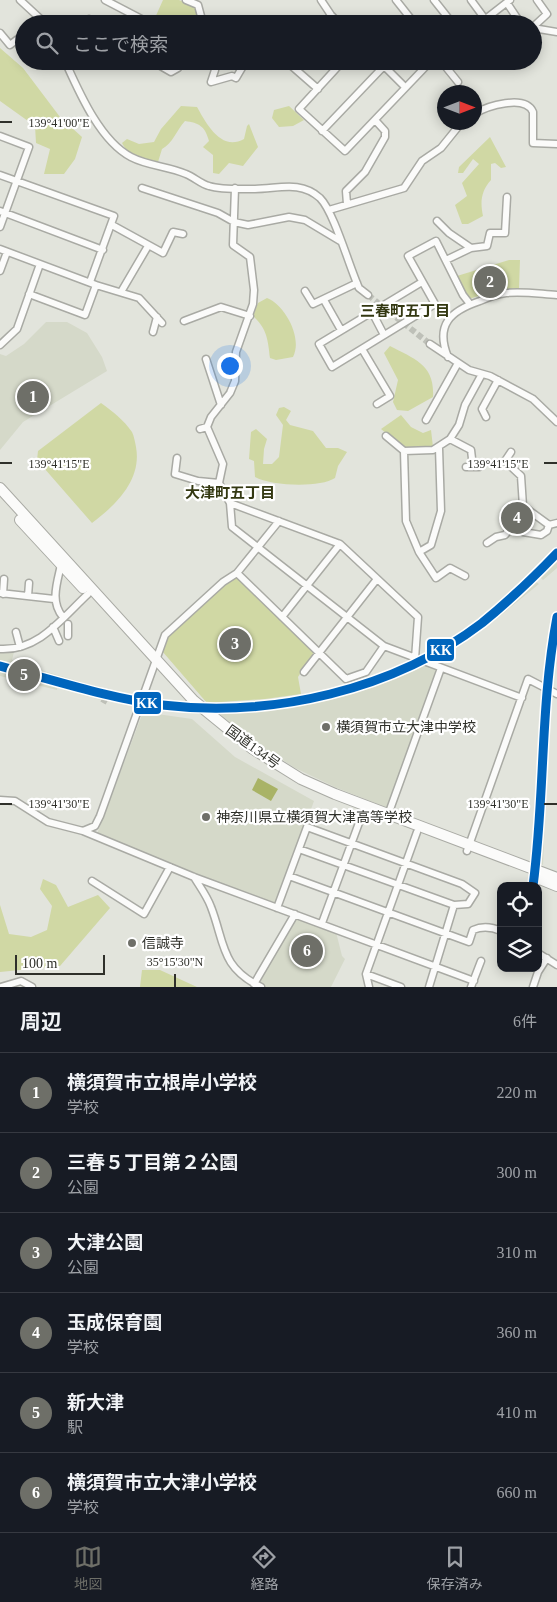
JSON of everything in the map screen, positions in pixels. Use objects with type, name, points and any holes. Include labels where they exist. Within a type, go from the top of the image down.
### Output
[{"type":"highway","name":"国道134号","points":[[0,488],[156,662],[189,706],[248,754],[305,787],[363,812],[417,832],[557,878]]},
{"type":"highway","name":"国道134号","points":[[0,498],[88,594],[194,701],[253,749],[301,779],[557,886]]},
{"type":"street","points":[[20,0],[35,15]]},
{"type":"street","points":[[105,0],[132,15]]},
{"type":"street","points":[[186,0],[198,6],[201,15]]},
{"type":"street","points":[[321,0],[331,15]]},
{"type":"street","points":[[396,0],[408,15]]},
{"type":"street","points":[[434,0],[445,15]]},
{"type":"street","points":[[471,0],[483,15]]},
{"type":"street","points":[[538,0],[547,14],[542,19]]},
{"type":"street","points":[[491,15],[509,1],[516,15]]},
{"type":"street","points":[[542,29],[557,32]]},
{"type":"street","points":[[0,33],[10,45],[15,41]]},
{"type":"street","points":[[70,70],[80,96],[120,150],[140,161],[185,173],[210,187],[302,187],[320,199],[329,210],[357,283],[368,295]]},
{"type":"street","points":[[216,70],[211,82],[214,83],[220,78],[232,76],[236,78],[241,70]]},
{"type":"street","points":[[297,70],[318,89]]},
{"type":"street","points":[[335,70],[299,109],[345,151],[422,70]]},
{"type":"street","points":[[322,131],[376,70]]},
{"type":"street","points":[[387,70],[405,87]]},
{"type":"street","points":[[448,70],[458,82]]},
{"type":"street","points":[[482,109],[524,103],[531,107],[533,112],[533,143],[557,144]]},
{"type":"street","points":[[347,204],[346,191],[365,172],[384,137],[385,131],[375,120]]},
{"type":"street","points":[[329,210],[404,188],[422,162],[441,148],[456,130]]},
{"type":"street","points":[[0,136],[29,147],[3,212],[0,227]]},
{"type":"street","points":[[0,175],[114,216],[85,315],[29,294]]},
{"type":"street","points":[[142,188],[218,213],[234,222],[248,225],[289,217],[298,218],[305,220],[340,241]]},
{"type":"street","points":[[200,429],[207,427],[235,381],[236,352],[250,316],[254,290],[250,257],[233,244],[235,188]]},
{"type":"street","points":[[446,260],[471,248],[487,246],[490,233],[505,233],[507,198]]},
{"type":"street","points":[[3,212],[103,250]]},
{"type":"street","points":[[437,221],[450,234],[471,248]]},
{"type":"street","points":[[112,225],[163,253],[173,232],[184,234]]},
{"type":"street","points":[[422,282],[319,344],[332,366],[434,304],[408,256],[436,242],[462,295],[470,304]]},
{"type":"street","points":[[121,292],[148,246]]},
{"type":"street","points":[[0,272],[3,251],[139,298],[162,324]]},
{"type":"street","points":[[0,344],[17,329],[40,264]]},
{"type":"street","points":[[305,290],[313,304],[357,283]]},
{"type":"street","points":[[448,357],[444,346],[443,333],[445,324],[453,314],[470,304],[504,293],[557,295]]},
{"type":"street","points":[[324,300],[341,330]]},
{"type":"street","points":[[184,321],[221,306],[250,316]]},
{"type":"street","points":[[372,312],[384,335]]},
{"type":"street","points":[[153,332],[157,317]]},
{"type":"street","points":[[430,344],[458,363],[498,380],[533,399],[557,422]]},
{"type":"street","points":[[362,349],[390,396],[377,404]]},
{"type":"street","points":[[206,359],[221,405]]},
{"type":"street","points":[[426,420],[458,363]]},
{"type":"street","points":[[386,436],[404,451],[439,448],[450,439],[459,424],[465,405],[482,374]]},
{"type":"street","points":[[486,417],[482,409],[498,380]]},
{"type":"street","points":[[207,427],[223,464],[219,483],[230,503],[232,527],[384,646],[522,698]]},
{"type":"street","points":[[450,439],[471,450],[473,467]]},
{"type":"street","points":[[419,552],[430,545],[441,511],[439,448]]},
{"type":"street","points":[[404,451],[406,521],[419,552],[436,578],[450,568],[465,576]]},
{"type":"street","points":[[511,452],[505,461],[521,476],[523,506],[549,525]]},
{"type":"street","points":[[177,458],[175,474],[198,481],[219,483]]},
{"type":"street","points":[[230,503],[340,544],[418,617],[415,659]]},
{"type":"street","points":[[83,831],[95,826],[100,816],[164,635],[171,627],[237,573],[279,521]]},
{"type":"street","points":[[549,525],[557,523]]},
{"type":"street","points":[[487,542],[505,535],[512,526],[523,532],[541,535],[547,531],[549,525]]},
{"type":"street","points":[[282,617],[340,544]]},
{"type":"street","points":[[61,565],[54,599],[56,609],[62,617]]},
{"type":"street","points":[[237,573],[348,679],[366,672],[384,646]]},
{"type":"street","points":[[4,578],[2,593],[54,599]]},
{"type":"street","points":[[304,672],[377,579]]},
{"type":"street","points":[[28,596],[29,583]]},
{"type":"street","points":[[0,649],[29,645],[43,637],[88,594]]},
{"type":"street","points":[[68,624],[68,636]]},
{"type":"street","points":[[53,626],[59,641]]},
{"type":"street","points":[[16,632],[20,647]]},
{"type":"street","points":[[388,815],[441,668]]},
{"type":"street","points":[[468,848],[528,679],[557,694]]},
{"type":"street","points":[[0,800],[15,801],[48,822],[83,831],[194,877],[435,966],[473,984],[481,962]]},
{"type":"street","points":[[322,923],[363,812]]},
{"type":"street","points":[[277,908],[307,827],[462,884],[475,893],[468,904],[454,905],[299,849]]},
{"type":"street","points":[[369,987],[366,974],[417,832]]},
{"type":"street","points":[[92,881],[144,914],[170,867]]},
{"type":"street","points":[[289,876],[469,942],[473,930],[493,927],[497,929]]},
{"type":"street","points":[[194,877],[211,908],[223,952],[239,972],[261,987]]},
{"type":"street","points":[[429,987],[454,905]]},
{"type":"street","points":[[254,984],[295,914]]},
{"type":"street","points":[[542,955],[557,965]]},
{"type":"street","points":[[533,987],[538,972],[547,958]]},
{"type":"street","points":[[366,974],[401,987]]},
{"type":"street","points":[[0,987],[22,981],[32,987]]},
{"type":"shaded area","points":[[163,0],[179,0],[195,7],[197,15],[156,15]]},
{"type":"shaded area","points":[[0,48],[15,61],[15,70],[25,70],[60,117],[82,137],[75,159],[64,174],[44,174],[50,149],[36,143],[35,126],[0,101]]},
{"type":"shaded area","points":[[181,106],[197,107],[215,134],[228,142],[244,139],[249,124],[258,147],[243,166],[229,163],[219,174],[213,173],[213,155],[203,147],[209,141],[206,132],[201,126],[194,123],[185,121],[172,140],[162,149],[158,162],[137,156],[125,148],[122,143],[127,139],[139,144],[154,142],[161,129]]},
{"type":"shaded area","points":[[289,106],[304,120],[293,126],[279,127],[272,118],[274,110]]},
{"type":"shaded area","points":[[490,137],[506,167],[501,168],[495,163],[491,164],[491,180],[485,188],[482,197],[483,216],[468,224],[462,224],[455,205],[467,196],[462,183],[479,164],[473,159],[463,173],[458,173],[459,167]]},
{"type":"shaded area","points":[[509,260],[520,260],[519,288],[497,290],[469,299],[457,276]]},
{"type":"shaded area","points":[[267,298],[280,308],[291,323],[296,341],[293,357],[276,360],[270,358],[264,330],[253,316],[258,303]]},
{"type":"shaded area","points":[[46,322],[67,322],[87,333],[102,357],[107,371],[23,422],[0,450],[0,354],[6,356],[24,344]]},
{"type":"shaded area","points":[[390,346],[422,364],[431,377],[433,397],[408,411],[397,410],[393,402],[398,380],[384,353]]},
{"type":"shaded area","points":[[101,403],[122,420],[132,432],[137,459],[131,481],[125,491],[110,508],[92,523],[37,460],[38,451]]},
{"type":"shaded area","points":[[284,407],[291,411],[286,420],[290,425],[313,431],[326,448],[338,448],[347,452],[338,466],[335,478],[318,483],[295,485],[262,480],[255,477],[254,461],[249,459],[251,432],[256,429],[267,439],[263,464],[272,464],[279,457],[283,425],[276,415],[279,408]]},
{"type":"shaded area","points":[[401,415],[411,427],[423,433],[431,430],[433,447],[404,448],[381,429]]},
{"type":"shaded area","points":[[557,549],[557,568],[543,580],[536,573]]},
{"type":"shaded area","points":[[238,574],[314,652],[298,677],[301,694],[265,699],[207,703],[162,651],[168,636]]},
{"type":"shaded area","points":[[531,578],[539,584],[495,620],[435,659],[425,654],[474,625]]},
{"type":"shaded area","points":[[557,610],[557,643],[551,685],[543,682]]},
{"type":"shaded area","points":[[6,650],[14,652],[12,660],[37,666],[40,670],[132,697],[131,704],[102,698],[101,700],[57,688],[57,690],[0,676],[0,651],[5,653]]},
{"type":"shaded area","name":"横須賀市立大津中学校","points":[[414,661],[417,667],[424,664],[436,669],[436,672],[388,808],[337,788],[295,768],[250,739],[221,715],[214,705],[250,704],[312,695],[375,676]]},
{"type":"shaded area","points":[[543,691],[550,694],[543,865],[534,862]]},
{"type":"shaded area","name":"神奈川県立横須賀大津高等学校","points":[[143,712],[192,719],[235,757],[314,801],[276,905],[167,864],[97,834]]},
{"type":"shaded area","points":[[258,778],[278,789],[271,801],[252,790]]},
{"type":"shaded area","points":[[43,879],[56,885],[68,907],[98,895],[110,908],[60,966],[0,972],[0,905],[9,934],[31,937],[47,930],[52,906],[40,889]]},
{"type":"shaded area","points":[[295,914],[336,932],[342,956],[345,959],[331,987],[262,987],[258,984]]},
{"type":"shaded area","points":[[142,970],[160,970],[197,987],[140,987]]},
{"type":"tunnel","points":[[368,295],[430,344]]},
{"type":"tunnel","points":[[103,703],[111,689]]},
{"type":"transit line","name":"KK","points":[[0,666],[101,693],[162,705],[204,708],[246,707],[330,694],[371,682],[410,666],[447,646],[492,615],[557,553]]},
{"type":"transit line","name":"KK","points":[[533,882],[545,717],[557,617]]},
{"type":"place","name":"三春５丁目第２公園","points":[[490,282]]},
{"type":"place","name":"横須賀市立根岸小学校","points":[[33,397]]},
{"type":"place","name":"玉成保育園","points":[[517,518]]},
{"type":"place","name":"大津公園","points":[[235,644]]},
{"type":"place","name":"新大津","points":[[24,675]]},
{"type":"place","name":"横須賀市立大津中学校","points":[[326,727]]},
{"type":"place","name":"神奈川県立横須賀大津高等学校","points":[[206,817]]},
{"type":"place","name":"信誠寺","points":[[132,943]]},
{"type":"place","name":"横須賀市立大津小学校","points":[[307,951]]},
{"type":"district","name":"三春町五丁目","points":[[405,311]]},
{"type":"district","name":"大津町五丁目","points":[[230,493]]}]
